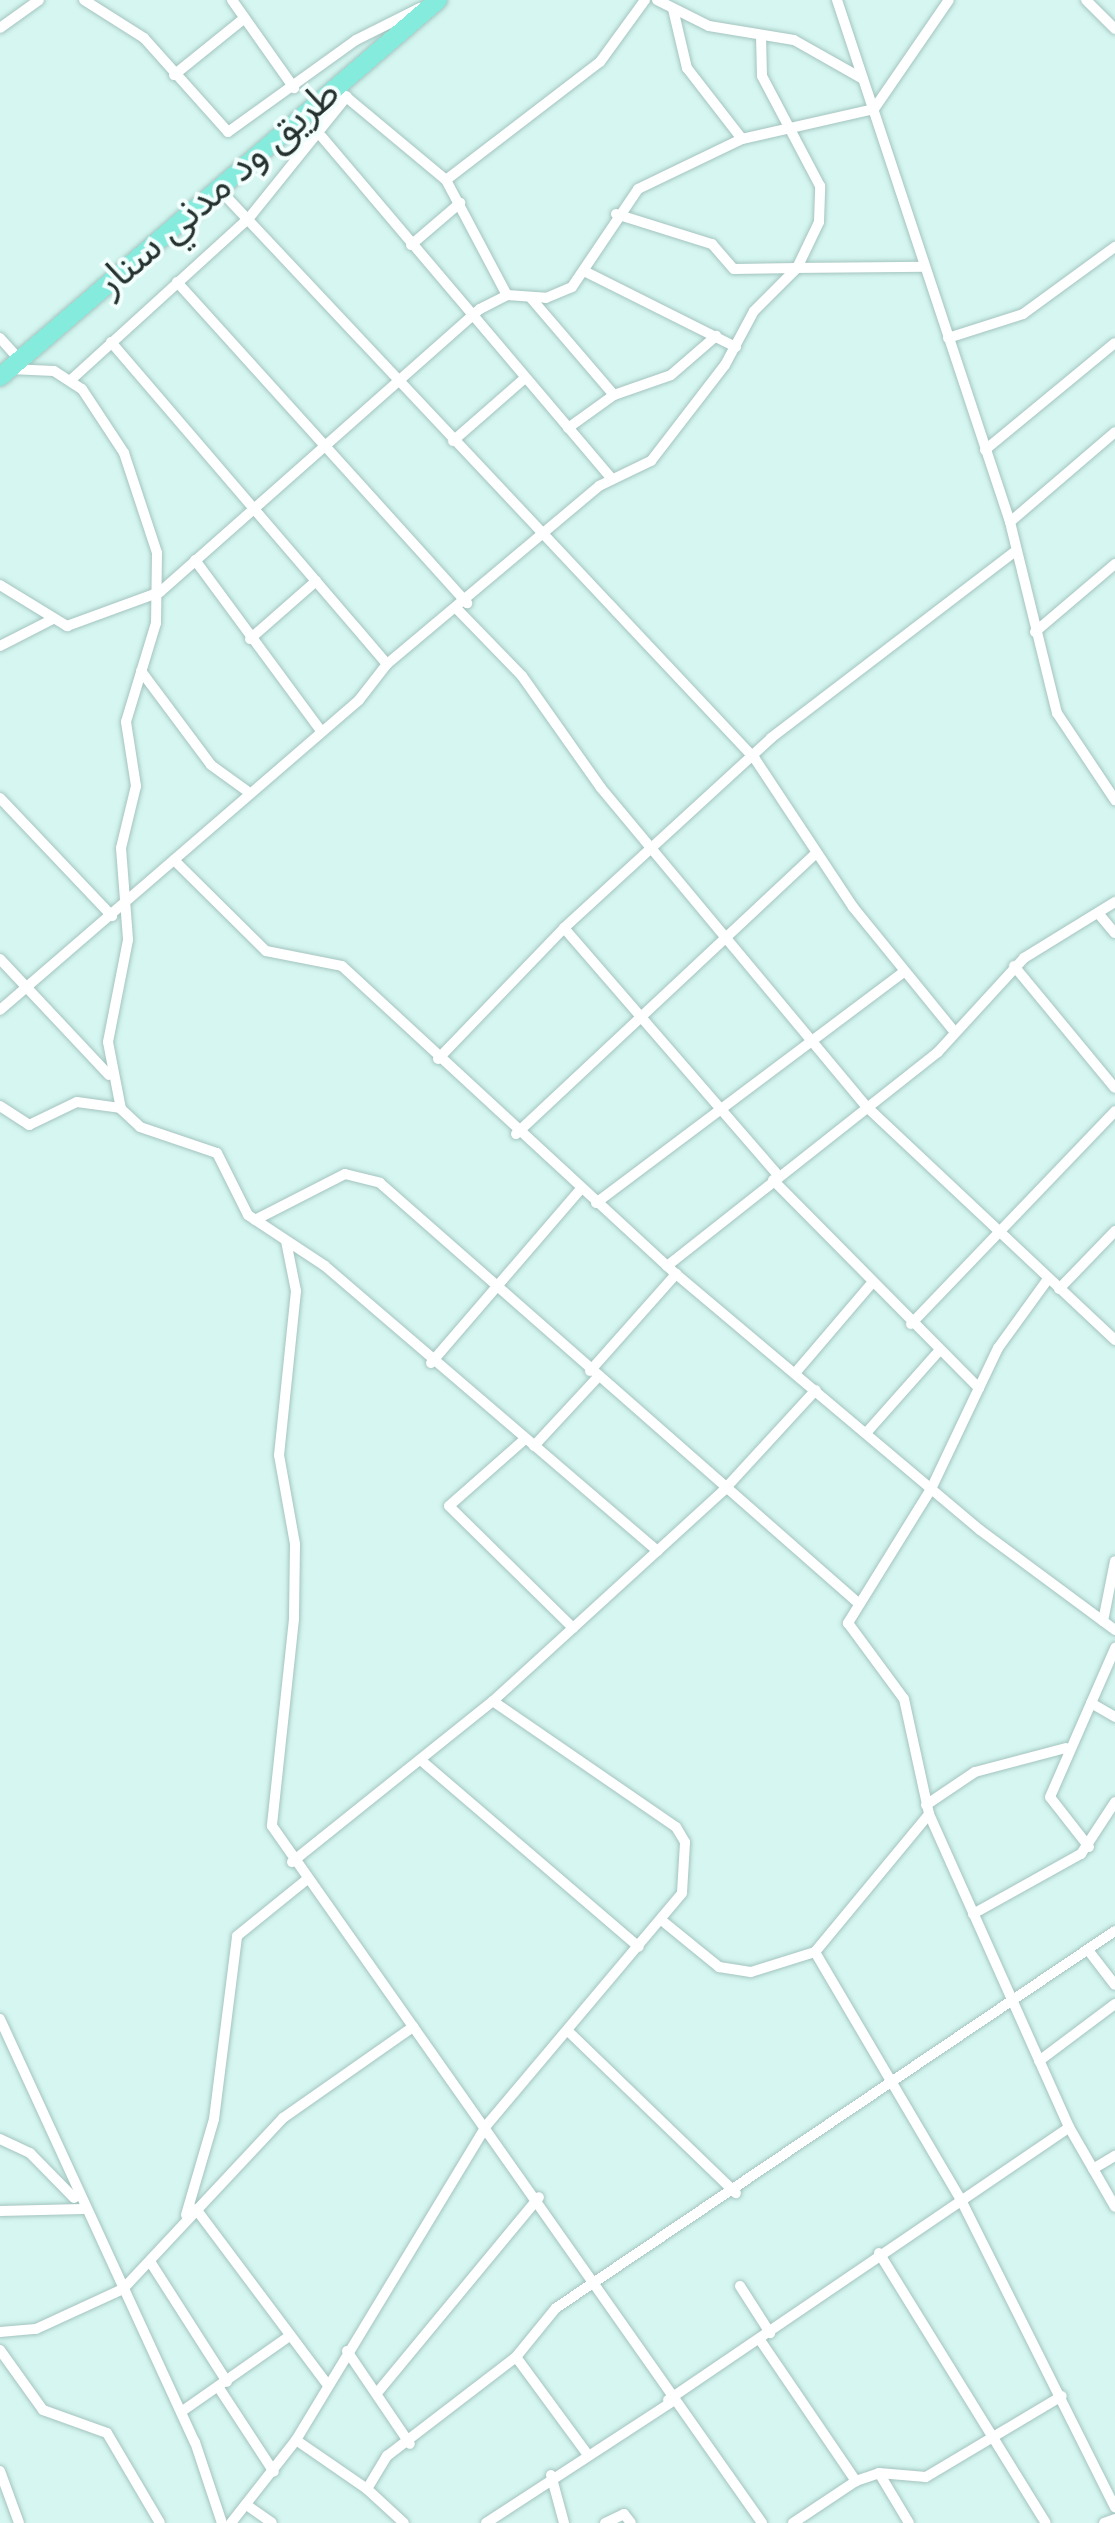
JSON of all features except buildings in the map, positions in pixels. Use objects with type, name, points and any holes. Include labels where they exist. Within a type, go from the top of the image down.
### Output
[{"type":"highway","name":"طريق ود مدني سنار","points":[[10,368],[219,189],[341,92],[438,0]]},
{"type":"street","points":[[0,28],[39,0]]},
{"type":"street","points":[[86,0],[144,38],[228,132],[356,40],[438,0]]},
{"type":"street","points":[[446,180],[600,62],[645,0]]},
{"type":"street","points":[[657,0],[761,36],[812,48],[864,79]]},
{"type":"street","points":[[836,0],[1010,522],[1057,714],[1115,800]]},
{"type":"street","points":[[0,646],[51,620],[92,621],[160,592],[252,508],[401,383],[470,317],[507,294],[561,295],[584,271],[616,214],[671,168],[742,139],[874,109],[949,0]]},
{"type":"street","points":[[1086,0],[1115,29]]},
{"type":"street","points":[[234,2],[241,20],[294,88]]},
{"type":"street","points":[[673,8],[687,68],[742,139]]},
{"type":"street","points":[[174,75],[241,20]]},
{"type":"street","points":[[0,1010],[124,906],[247,791],[321,731],[387,664],[463,606],[611,478],[651,462],[736,346],[754,311],[797,268],[822,204],[816,172],[788,129],[762,76],[761,36]]},
{"type":"street","points":[[73,378],[249,218],[322,137],[341,92],[446,180],[507,294]]},
{"type":"street","points":[[322,137],[470,317],[611,478]]},
{"type":"street","points":[[219,189],[541,538],[755,760],[816,852],[952,1029]]},
{"type":"street","points":[[411,245],[460,202]]},
{"type":"street","points":[[616,214],[712,244],[734,269],[924,266]]},
{"type":"street","points":[[948,338],[1022,314],[1115,246]]},
{"type":"street","points":[[584,271],[736,346]]},
{"type":"street","points":[[177,282],[463,606],[580,749],[651,850],[814,1038],[868,1108],[1115,1340]]},
{"type":"street","points":[[530,297],[614,395]]},
{"type":"street","points":[[568,428],[614,395],[670,375],[716,336]]},
{"type":"street","points":[[0,338],[10,368],[73,378],[124,454],[154,538],[160,592],[126,722],[136,786],[121,848],[128,940],[110,1008],[110,1076],[121,1109],[140,1127],[217,1153],[254,1220],[285,1239],[658,1551]]},
{"type":"street","points":[[112,342],[387,664]]},
{"type":"street","points":[[985,450],[1115,343]]},
{"type":"street","points":[[453,441],[525,378]]},
{"type":"street","points":[[1010,522],[1115,432]]},
{"type":"street","points":[[438,1060],[564,928],[651,850],[755,760],[1016,551]]},
{"type":"street","points":[[195,560],[321,731]]},
{"type":"street","points":[[1036,632],[1115,564]]},
{"type":"street","points":[[250,639],[316,581]]},
{"type":"street","points":[[0,585],[51,620]]},
{"type":"street","points":[[140,672],[210,765],[247,791]]},
{"type":"street","points":[[1103,786],[1115,778]]},
{"type":"street","points":[[0,798],[112,916]]},
{"type":"street","points":[[516,1134],[816,852]]},
{"type":"street","points":[[174,860],[266,951],[342,966],[516,1134],[671,1270],[931,1489],[1115,1630]]},
{"type":"street","points":[[573,1628],[449,1506],[529,1443],[594,1375],[671,1270],[776,1178],[868,1108],[1014,966],[1115,902]]},
{"type":"street","points":[[1098,913],[1115,933]]},
{"type":"street","points":[[564,928],[722,1104],[776,1178],[938,1352],[979,1388]]},
{"type":"street","points":[[0,959],[110,1076]]},
{"type":"street","points":[[1014,966],[1115,1088]]},
{"type":"street","points":[[596,1204],[722,1104],[905,971]]},
{"type":"street","points":[[0,1106],[29,1125],[77,1102],[121,1109]]},
{"type":"street","points":[[911,1324],[996,1230],[1115,1110]]},
{"type":"street","points":[[254,1220],[330,1180],[360,1175],[418,1213],[723,1491],[858,1602]]},
{"type":"street","points":[[431,1362],[580,1190]]},
{"type":"street","points":[[1060,1289],[1115,1232]]},
{"type":"street","points":[[285,1239],[296,1291],[280,1455],[295,1544],[294,1618],[269,1814],[292,1862],[539,2197],[594,2292],[669,2401],[762,2523]]},
{"type":"street","points":[[1048,1279],[979,1388],[931,1489],[848,1623],[904,1698],[928,1809],[1011,2004],[1069,2127],[1115,2208]]},
{"type":"street","points":[[796,1372],[872,1283]]},
{"type":"street","points":[[867,1432],[938,1352]]},
{"type":"street","points":[[292,1862],[424,1762],[573,1628],[723,1491],[816,1390]]},
{"type":"street","points":[[1103,1621],[1115,1562]]},
{"type":"street","points":[[1089,1847],[1050,1801],[1066,1748],[1115,1648]]},
{"type":"street","points":[[230,2523],[248,2506],[296,2440],[486,2126],[664,1923],[682,1893],[682,1834],[493,1700]]},
{"type":"street","points":[[1091,1703],[1115,1717]]},
{"type":"street","points":[[664,1923],[719,1968],[751,1972],[816,1952],[928,1809],[975,1772],[1066,1748]]},
{"type":"street","points":[[424,1762],[639,1947]]},
{"type":"street","points":[[973,1914],[1089,1847],[1115,1802]]},
{"type":"street","points":[[184,2221],[214,2119],[238,1936],[306,1881]]},
{"type":"street","points":[[367,2488],[387,2456],[410,2444],[516,2357],[546,2316],[594,2292],[1115,1931]]},
{"type":"street","points":[[1088,1950],[1115,1985]]},
{"type":"street","points":[[816,1952],[897,2082],[960,2198],[1115,2508]]},
{"type":"street","points":[[1039,2061],[1115,2004]]},
{"type":"street","points":[[0,2019],[81,2205],[181,2412],[222,2523]]},
{"type":"street","points":[[0,2332],[36,2329],[123,2289],[283,2118],[413,2027]]},
{"type":"street","points":[[569,2032],[736,2193]]},
{"type":"street","points":[[486,2523],[585,2450],[669,2401],[765,2337],[880,2252],[1069,2127]]},
{"type":"street","points":[[0,2139],[30,2153],[81,2205]]},
{"type":"street","points":[[1093,2169],[1115,2156]]},
{"type":"street","points":[[378,2394],[539,2197]]},
{"type":"street","points":[[0,2212],[81,2205]]},
{"type":"street","points":[[196,2209],[327,2384]]},
{"type":"street","points":[[880,2252],[1046,2523]]},
{"type":"street","points":[[151,2263],[274,2472]]},
{"type":"street","points":[[740,2286],[765,2337],[856,2481]]},
{"type":"street","points":[[181,2412],[288,2336]]},
{"type":"street","points":[[0,2350],[48,2414],[107,2433],[160,2523]]},
{"type":"street","points":[[347,2351],[410,2444]]},
{"type":"street","points":[[516,2357],[585,2450]]},
{"type":"street","points":[[793,2523],[856,2481],[879,2473],[926,2477],[1062,2396]]},
{"type":"street","points":[[296,2440],[367,2488],[404,2523]]},
{"type":"street","points":[[0,2471],[19,2523]]},
{"type":"street","points":[[879,2473],[909,2523]]},
{"type":"street","points":[[552,2475],[564,2523]]},
{"type":"street","points":[[248,2506],[272,2523]]},
{"type":"street","points":[[605,2523],[624,2514],[631,2523]]},
{"type":"street","points":[[1104,2523],[1115,2519]]}]
